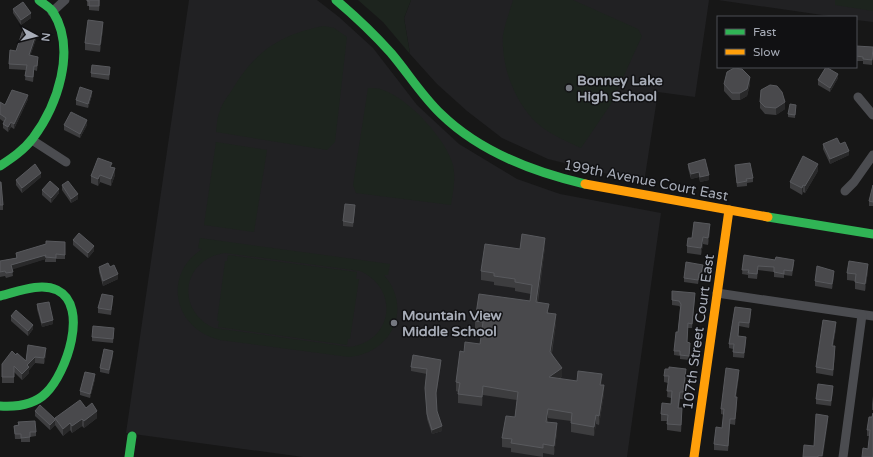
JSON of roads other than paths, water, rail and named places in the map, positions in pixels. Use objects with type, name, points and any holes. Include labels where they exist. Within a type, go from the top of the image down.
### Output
[{"type":"street","points":[[0,166],[11,161],[32,140],[47,116],[56,92],[64,61],[62,37],[52,12],[39,0]]},
{"type":"street","points":[[52,12],[65,0]]},
{"type":"street","name":"199th Avenue Court East","points":[[336,0],[356,17],[391,52],[427,99],[447,120],[494,153],[531,169],[579,184],[873,234]]},
{"type":"street","points":[[858,97],[873,115]]},
{"type":"street","points":[[32,140],[66,162]]},
{"type":"street","points":[[845,191],[854,182],[873,155]]},
{"type":"street","name":"107th Street Court East","points":[[694,457],[729,210]]},
{"type":"street","points":[[0,296],[50,288],[60,290],[69,298],[73,308],[72,335],[67,358],[58,379],[45,393],[32,401],[17,406],[0,406]]},
{"type":"street","points":[[717,293],[873,316]]},
{"type":"street","points":[[842,457],[862,315]]},
{"type":"street","points":[[129,457],[132,436]]},
{"type":"place","name":"Bonney Lake High School","points":[[569,88]]},
{"type":"place","name":"Mountain View Middle School","points":[[394,323]]}]
